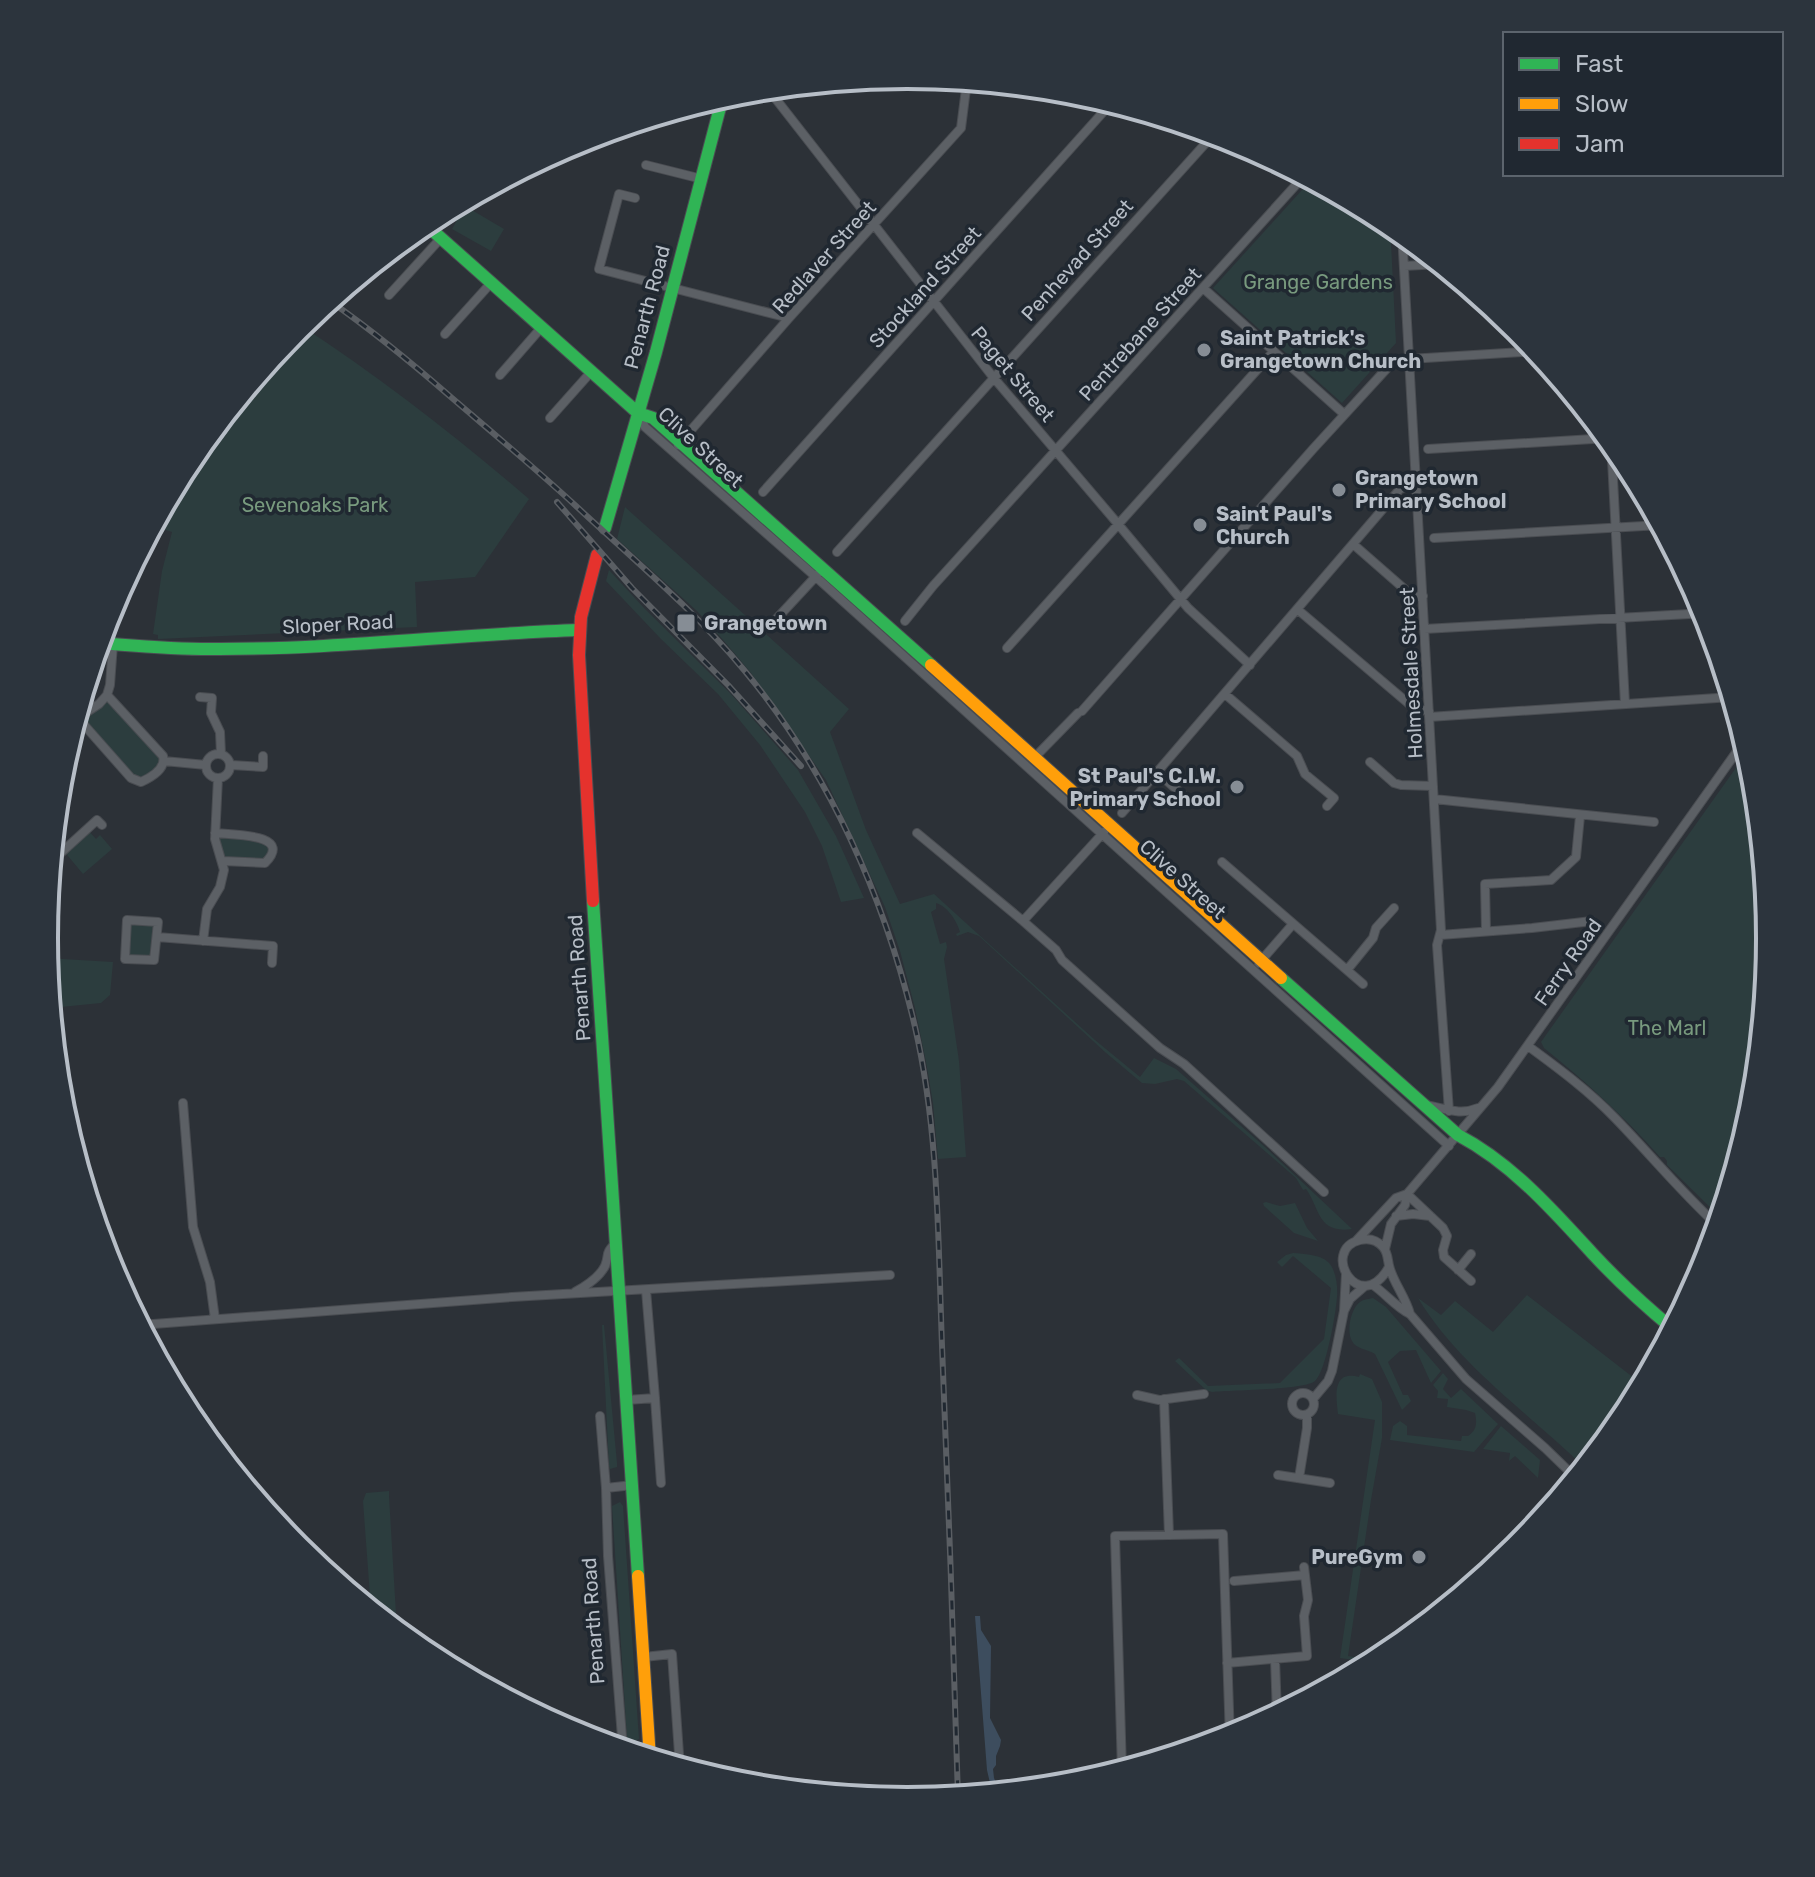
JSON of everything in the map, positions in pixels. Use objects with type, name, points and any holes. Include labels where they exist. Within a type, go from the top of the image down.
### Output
[{"type":"street","name":"Redlaver Street","points":[[676,448],[961,128],[966,91]]},
{"type":"street","name":"Paget Street","points":[[776,99],[993,377],[1180,599],[1250,665]]},
{"type":"street","name":"Penarth Road","points":[[650,1748],[590,850],[579,630],[584,601],[673,288],[719,111]]},
{"type":"street","name":"Stockland Street","points":[[763,492],[1103,112]]},
{"type":"street","name":"Penhevad Street","points":[[837,552],[1205,143]]},
{"type":"street","points":[[646,165],[702,179]]},
{"type":"street","name":"Pentrebane Street","points":[[905,621],[933,586],[1297,184]]},
{"type":"street","points":[[635,198],[615,193],[599,269],[789,318]]},
{"type":"street","name":"Clive Street","points":[[435,233],[638,413],[653,418],[676,448],[1257,965],[1449,1146]]},
{"type":"street","points":[[389,295],[429,237]]},
{"type":"street","name":"Holmesdale Street","points":[[1403,249],[1434,799],[1440,935],[1437,945],[1449,1111]]},
{"type":"street","points":[[1404,266],[1425,265]]},
{"type":"street","points":[[445,334],[491,283]]},
{"type":"street","points":[[1203,288],[1344,414]]},
{"type":"street","points":[[500,375],[541,328]]},
{"type":"street","points":[[1007,648],[1274,351]]},
{"type":"street","points":[[1409,359],[1521,352]]},
{"type":"street","points":[[1035,757],[1080,712],[1390,365]]},
{"type":"street","points":[[550,418],[591,372]]},
{"type":"street","points":[[1428,449],[1595,441]]},
{"type":"street","points":[[1612,464],[1625,704]]},
{"type":"street","points":[[1122,813],[1400,489],[1416,484]]},
{"type":"street","points":[[1434,538],[1649,526]]},
{"type":"street","points":[[1353,544],[1409,593],[1423,596]]},
{"type":"street","points":[[768,628],[819,574]]},
{"type":"street","name":"Clive Street","points":[[819,574],[1035,757],[1106,830]]},
{"type":"street","points":[[1297,609],[1415,709],[1429,714],[1722,698]]},
{"type":"street","points":[[1424,629],[1692,614]]},
{"type":"street","name":"Sloper Road","points":[[111,644],[161,649],[301,647],[579,630]]},
{"type":"street","points":[[85,727],[136,782],[154,775],[162,767],[164,761],[159,751],[107,695],[106,657]]},
{"type":"street","points":[[1225,694],[1297,756],[1305,774],[1334,798],[1327,806]]},
{"type":"street","points":[[90,710],[107,695]]},
{"type":"street","points":[[200,697],[212,698],[211,713],[220,732],[221,754]]},
{"type":"street","name":"Ferry Road","points":[[1346,1274],[1342,1261],[1345,1252],[1396,1198],[1407,1194],[1482,1107],[1736,753]]},
{"type":"street","points":[[221,754],[227,757],[231,765],[227,775],[218,778],[208,773],[206,765],[213,755],[221,754]]},
{"type":"street","points":[[231,765],[263,767],[263,756]]},
{"type":"street","points":[[164,761],[206,765]]},
{"type":"street","points":[[1370,762],[1394,783],[1433,786]]},
{"type":"street","points":[[1157,772],[1185,797]]},
{"type":"street","points":[[203,941],[207,909],[223,877],[223,861],[215,833],[218,778]]},
{"type":"street","points":[[1434,799],[1654,822]]},
{"type":"street","points":[[1486,931],[1485,884],[1551,880],[1576,857],[1580,816]]},
{"type":"street","points":[[63,851],[97,820],[102,825]]},
{"type":"street","points":[[87,829],[96,839]]},
{"type":"street","points":[[1023,921],[1106,830]]},
{"type":"street","points":[[215,833],[262,837],[271,846],[271,856],[265,863],[223,861]]},
{"type":"street","points":[[917,833],[1056,950],[1062,960],[1160,1048],[1184,1064],[1324,1192]]},
{"type":"street","points":[[1222,862],[1363,984]]},
{"type":"street","points":[[1347,970],[1394,908]]},
{"type":"street","points":[[127,920],[158,922],[157,937],[154,960],[125,959],[127,920]]},
{"type":"street","points":[[1440,935],[1592,921]]},
{"type":"street","points":[[1257,965],[1293,924]]},
{"type":"street","points":[[157,937],[273,946],[272,963]]},
{"type":"street","name":"Clive Street","points":[[1257,965],[1458,1135],[1481,1147],[1554,1210],[1641,1303],[1665,1322]]},
{"type":"street","points":[[1528,1046],[1609,1112],[1710,1218]]},
{"type":"street","points":[[183,1103],[193,1227],[210,1282],[215,1319]]},
{"type":"street","name":"Clive Street","points":[[1425,1105],[1469,1112],[1482,1107]]},
{"type":"street","points":[[1407,1194],[1446,1232],[1444,1257],[1471,1281]]},
{"type":"street","name":"Ferry Road","points":[[1385,1249],[1389,1229],[1405,1205],[1407,1194]]},
{"type":"street","points":[[1396,1216],[1430,1216]]},
{"type":"street","points":[[1356,1241],[1372,1240],[1385,1249],[1389,1267],[1410,1314]]},
{"type":"street","points":[[571,1294],[597,1276],[605,1266],[607,1251],[616,1243]]},
{"type":"street","points":[[1458,1270],[1471,1254]]},
{"type":"street","points":[[1344,1311],[1350,1299],[1383,1278],[1389,1267]]},
{"type":"street","points":[[1346,1274],[1353,1282],[1386,1293],[1400,1309],[1410,1314],[1466,1379],[1569,1471]]},
{"type":"street","points":[[1313,1399],[1332,1371],[1344,1311],[1346,1274]]},
{"type":"street","points":[[151,1324],[890,1275]]},
{"type":"street","points":[[646,1290],[661,1483]]},
{"type":"street","points":[[1301,1393],[1309,1394],[1313,1399],[1313,1410],[1307,1415],[1296,1413],[1293,1407],[1292,1401],[1301,1393]]},
{"type":"street","points":[[1137,1395],[1164,1399],[1204,1394]]},
{"type":"street","points":[[627,1400],[655,1398]]},
{"type":"street","points":[[1164,1399],[1169,1535]]},
{"type":"street","points":[[1299,1478],[1307,1415]]},
{"type":"street","name":"Penarth Road","points":[[600,1416],[622,1738]]},
{"type":"street","points":[[1278,1475],[1330,1483]]},
{"type":"street","points":[[606,1488],[633,1485]]},
{"type":"street","points":[[1122,1760],[1115,1536],[1223,1534],[1229,1724]]},
{"type":"street","points":[[1227,1663],[1307,1656],[1304,1616],[1308,1600],[1304,1571],[1234,1581]]},
{"type":"street","points":[[644,1657],[672,1654],[679,1756]]},
{"type":"street","points":[[1275,1659],[1277,1703]]},
{"type":"green space","name":"Grange Gardens","points":[[1304,188],[1391,241],[1396,343],[1342,403],[1213,288]]},
{"type":"green space","points":[[472,210],[504,229],[491,251],[452,229],[458,218]]},
{"type":"green space","name":"Sevenoaks Park","points":[[312,333],[418,408],[529,499],[475,577],[415,582],[417,627],[158,639],[158,635],[153,634],[162,571],[172,532],[164,529],[201,467],[269,378]]},
{"type":"green space","points":[[625,507],[849,709],[830,732],[866,830],[900,904],[934,894],[1140,1077],[1154,1058],[1176,1069],[1265,1147],[1352,1229],[1332,1228],[1326,1224],[1311,1196],[1296,1178],[1184,1081],[1142,1083],[979,936],[968,932],[957,936],[960,932],[954,919],[936,903],[936,909],[931,912],[940,944],[946,942],[947,947],[944,959],[959,1061],[966,1157],[938,1159],[926,1062],[900,951],[885,907],[826,780],[751,673],[724,641],[697,611],[617,539]]},
{"type":"green space","points":[[609,570],[731,694],[798,770],[836,836],[864,898],[841,902],[822,846],[805,812],[760,745],[718,694],[606,581]]},
{"type":"green space","points":[[107,695],[159,751],[162,767],[136,782],[85,726],[90,708]]},
{"type":"green space","name":"The Marl","points":[[1739,766],[1755,883],[1755,994],[1741,1104],[1713,1210],[1619,1113],[1544,1048],[1541,1042]]},
{"type":"green space","points":[[87,829],[96,839],[100,835],[112,849],[83,874],[63,850]]},
{"type":"green space","points":[[215,833],[269,842],[268,860],[223,861]]},
{"type":"green space","points":[[127,920],[158,922],[154,960],[125,959]]},
{"type":"green space","points":[[59,959],[113,962],[110,995],[101,1003],[61,1007]]},
{"type":"green space","points":[[1266,1202],[1280,1206],[1295,1203],[1307,1228],[1318,1241],[1294,1233],[1264,1206]]},
{"type":"green space","points":[[1293,1253],[1324,1259],[1331,1265],[1336,1278],[1335,1315],[1319,1375],[1315,1381],[1297,1386],[1206,1390],[1175,1361],[1179,1358],[1208,1386],[1280,1383],[1324,1339],[1331,1288],[1293,1256],[1282,1267],[1277,1262]]},
{"type":"green space","points":[[1527,1295],[1634,1378],[1577,1461],[1474,1367],[1435,1323],[1418,1298],[1441,1315],[1455,1301],[1493,1332]]},
{"type":"green space","points":[[1373,1298],[1386,1307],[1441,1371],[1431,1383],[1416,1350],[1400,1351],[1388,1362],[1403,1395],[1408,1395],[1411,1401],[1402,1410],[1375,1354],[1356,1346],[1350,1337],[1354,1309],[1362,1301]]},
{"type":"green space","points":[[602,1325],[617,1463],[617,1467],[610,1469],[609,1466]]},
{"type":"green space","points":[[1443,1373],[1448,1379],[1443,1389],[1451,1398],[1461,1389],[1498,1424],[1474,1452],[1390,1440],[1393,1426],[1400,1421],[1407,1426],[1407,1435],[1461,1441],[1462,1436],[1468,1436],[1473,1431],[1475,1413],[1447,1407],[1448,1399],[1437,1398],[1438,1391],[1433,1385]]},
{"type":"green space","points":[[1360,1374],[1372,1379],[1382,1402],[1382,1438],[1348,1656],[1358,1658],[1355,1660],[1340,1658],[1375,1420],[1338,1414],[1337,1393],[1344,1377],[1359,1377]]},
{"type":"green space","points":[[1501,1426],[1540,1460],[1538,1478],[1515,1456],[1509,1461],[1510,1453],[1483,1449]]},
{"type":"green space","points":[[389,1491],[396,1616],[370,1596],[363,1501],[366,1493]]},
{"type":"green space","points":[[620,1502],[623,1506],[639,1739],[633,1742],[627,1738],[612,1506]]},
{"type":"water","points":[[975,1616],[980,1616],[981,1630],[991,1646],[990,1718],[1001,1740],[993,1769],[996,1783],[990,1784]]},
{"type":"railway","points":[[339,308],[408,360],[546,479],[663,585],[725,648],[775,709],[802,751],[828,794],[870,884],[888,931],[915,1027],[933,1146],[958,1786]]},
{"type":"railway","points":[[557,502],[632,588],[728,685],[801,766]]},
{"type":"traffic: fast","points":[[605,528],[656,352],[719,110]]},
{"type":"traffic: fast","points":[[435,233],[638,413],[653,418],[931,665]]},
{"type":"traffic: fast","points":[[111,644],[190,649],[265,648],[579,630]]},
{"type":"traffic: fast","points":[[593,901],[638,1576]]},
{"type":"traffic: fast","points":[[1281,978],[1458,1135],[1496,1159],[1530,1188],[1611,1273],[1665,1322]]},
{"type":"traffic: slow","points":[[931,665],[1281,978]]},
{"type":"traffic: slow","points":[[638,1576],[649,1748]]},
{"type":"traffic: jam","points":[[593,901],[579,655],[581,617],[597,555]]},
{"type":"place","name":"Saint Patrick's Grangetown Church","points":[[1204,350]]},
{"type":"place","name":"Grangetown Primary School","points":[[1339,490]]},
{"type":"place","name":"Saint Paul's Church","points":[[1200,525]]},
{"type":"place","name":"Grangetown","points":[[686,623]]},
{"type":"place","name":"St Paul's C.I.W. Primary School","points":[[1237,787]]},
{"type":"place","name":"PureGym","points":[[1419,1557]]}]
